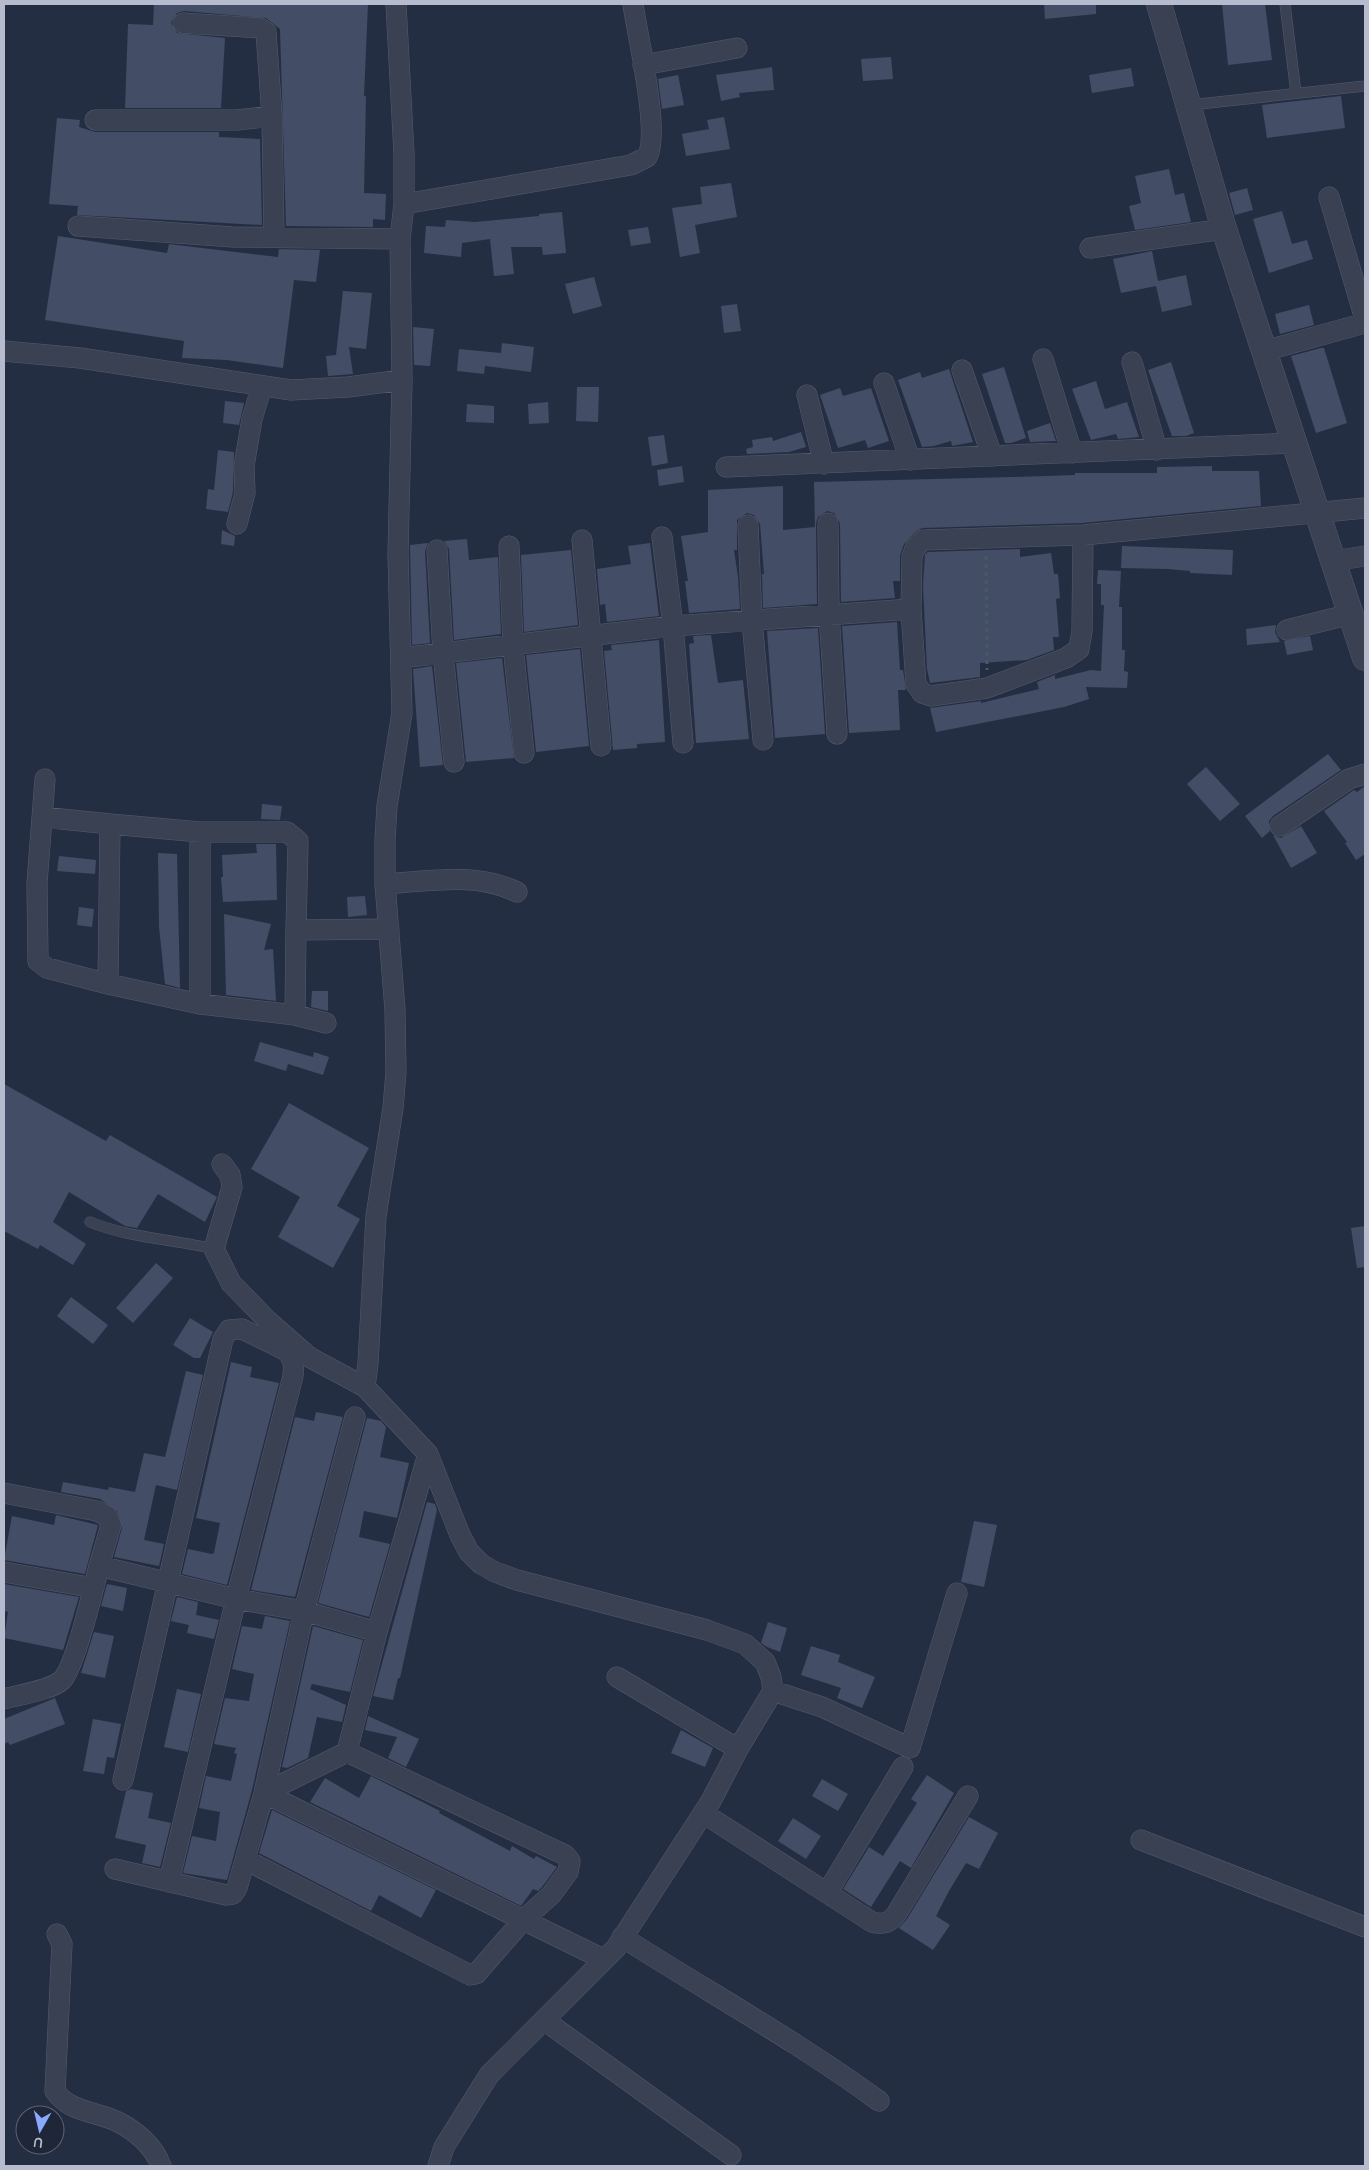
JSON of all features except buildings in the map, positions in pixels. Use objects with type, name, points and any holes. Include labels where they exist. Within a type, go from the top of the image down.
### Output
[{"type":"street","points":[[365,1387],[368,1364],[376,1216],[393,1108],[396,1072],[385,884],[387,806],[402,713],[398,554],[402,380],[400,239],[404,204],[402,114],[396,4]]},
{"type":"street","points":[[404,204],[630,165],[642,161],[650,152],[652,143],[651,113],[632,4]]},
{"type":"street","points":[[1159,4],[1190,105],[1224,228],[1294,443],[1319,512],[1365,658]]},
{"type":"street","points":[[182,23],[260,28],[266,32],[272,116],[274,237]]},
{"type":"street","points":[[642,65],[737,48]]},
{"type":"street","points":[[95,120],[237,120],[272,116]]},
{"type":"street","points":[[1264,351],[1365,321],[1329,197]]},
{"type":"street","points":[[78,226],[233,237],[400,239]]},
{"type":"street","points":[[1090,248],[1224,228]]},
{"type":"street","points":[[4,351],[80,358],[262,386],[301,389],[348,387],[402,380]]},
{"type":"street","points":[[1043,359],[1072,453]]},
{"type":"street","points":[[1132,362],[1157,450]]},
{"type":"street","points":[[962,370],[992,456]]},
{"type":"street","points":[[884,383],[910,460]]},
{"type":"street","points":[[237,524],[244,493],[244,466],[252,419],[262,386]]},
{"type":"street","points":[[807,395],[824,464]]},
{"type":"street","points":[[726,467],[1294,443]]},
{"type":"street","points":[[1083,535],[1082,631],[1079,648],[1066,658],[987,688],[931,696],[922,693],[916,684],[911,610],[912,556],[918,543],[930,539],[1083,535],[1365,508]]},
{"type":"street","points":[[828,523],[829,614],[837,734]]},
{"type":"street","points":[[748,526],[752,621],[763,740]]},
{"type":"street","points":[[662,537],[673,626],[683,742]]},
{"type":"street","points":[[582,540],[601,746]]},
{"type":"street","points":[[509,546],[513,645],[524,753]]},
{"type":"street","points":[[437,550],[443,653],[454,762]]},
{"type":"street","points":[[1333,560],[1365,556]]},
{"type":"street","points":[[401,658],[673,626],[829,614],[911,610]]},
{"type":"street","points":[[1287,630],[1350,614]]},
{"type":"street","points":[[1280,826],[1349,779],[1365,774]]},
{"type":"street","points":[[45,779],[37,884],[38,962],[47,968],[108,984],[200,1004],[295,1015],[326,1023]]},
{"type":"street","points":[[42,817],[200,832],[288,832],[293,834],[298,841],[295,1015]]},
{"type":"street","points":[[108,984],[110,824]]},
{"type":"street","points":[[200,832],[200,1004]]},
{"type":"street","points":[[385,884],[454,879],[472,880],[502,885],[517,892]]},
{"type":"street","points":[[296,930],[389,929]]},
{"type":"street","points":[[222,1164],[230,1175],[232,1187],[230,1202],[214,1249],[231,1283],[268,1321],[309,1357],[365,1387],[428,1454],[460,1535],[469,1552],[481,1564],[516,1580],[707,1630],[745,1644],[757,1652],[766,1662],[771,1677],[773,1691],[703,1813],[616,1948],[489,2075],[444,2147],[438,2166]]},
{"type":"street","points":[[123,1780],[169,1584],[223,1339],[229,1330],[242,1329],[284,1350],[293,1360],[294,1367],[236,1599],[170,1882]]},
{"type":"street","points":[[115,1869],[230,1895],[237,1888],[264,1793],[304,1611],[355,1417]]},
{"type":"street","points":[[264,1793],[347,1752],[377,1632],[428,1454]]},
{"type":"street","points":[[4,1493],[97,1511],[107,1516],[111,1525],[73,1658],[63,1680],[52,1686],[4,1699]]},
{"type":"street","points":[[99,1566],[236,1599],[304,1611],[377,1632]]},
{"type":"street","points":[[4,1572],[94,1588]]},
{"type":"street","points":[[773,1691],[822,1707],[910,1748],[957,1593]]},
{"type":"street","points":[[617,1677],[738,1749]]},
{"type":"street","points":[[246,1860],[470,1975],[476,1974],[523,1920],[551,1895],[568,1872],[571,1865],[569,1857],[347,1752]]},
{"type":"street","points":[[827,1893],[903,1767]]},
{"type":"street","points":[[264,1793],[603,1959]]},
{"type":"street","points":[[703,1813],[872,1922],[882,1924],[891,1921],[968,1796]]},
{"type":"street","points":[[1141,1840],[1365,1927]]},
{"type":"street","points":[[57,1934],[62,1944],[55,2091],[68,2104],[116,2121],[142,2138],[154,2151],[161,2166]]},
{"type":"street","points":[[622,1938],[733,2008],[825,2062],[879,2101]]},
{"type":"street","points":[[544,2020],[731,2155]]},
{"type":"lane","points":[[1285,4],[1296,93]]},
{"type":"lane","points":[[1190,105],[1365,86]]},
{"type":"lane","points":[[90,1222],[133,1236],[172,1240],[214,1249]]},
{"type":"path","points":[[986,539],[987,688]]}]
